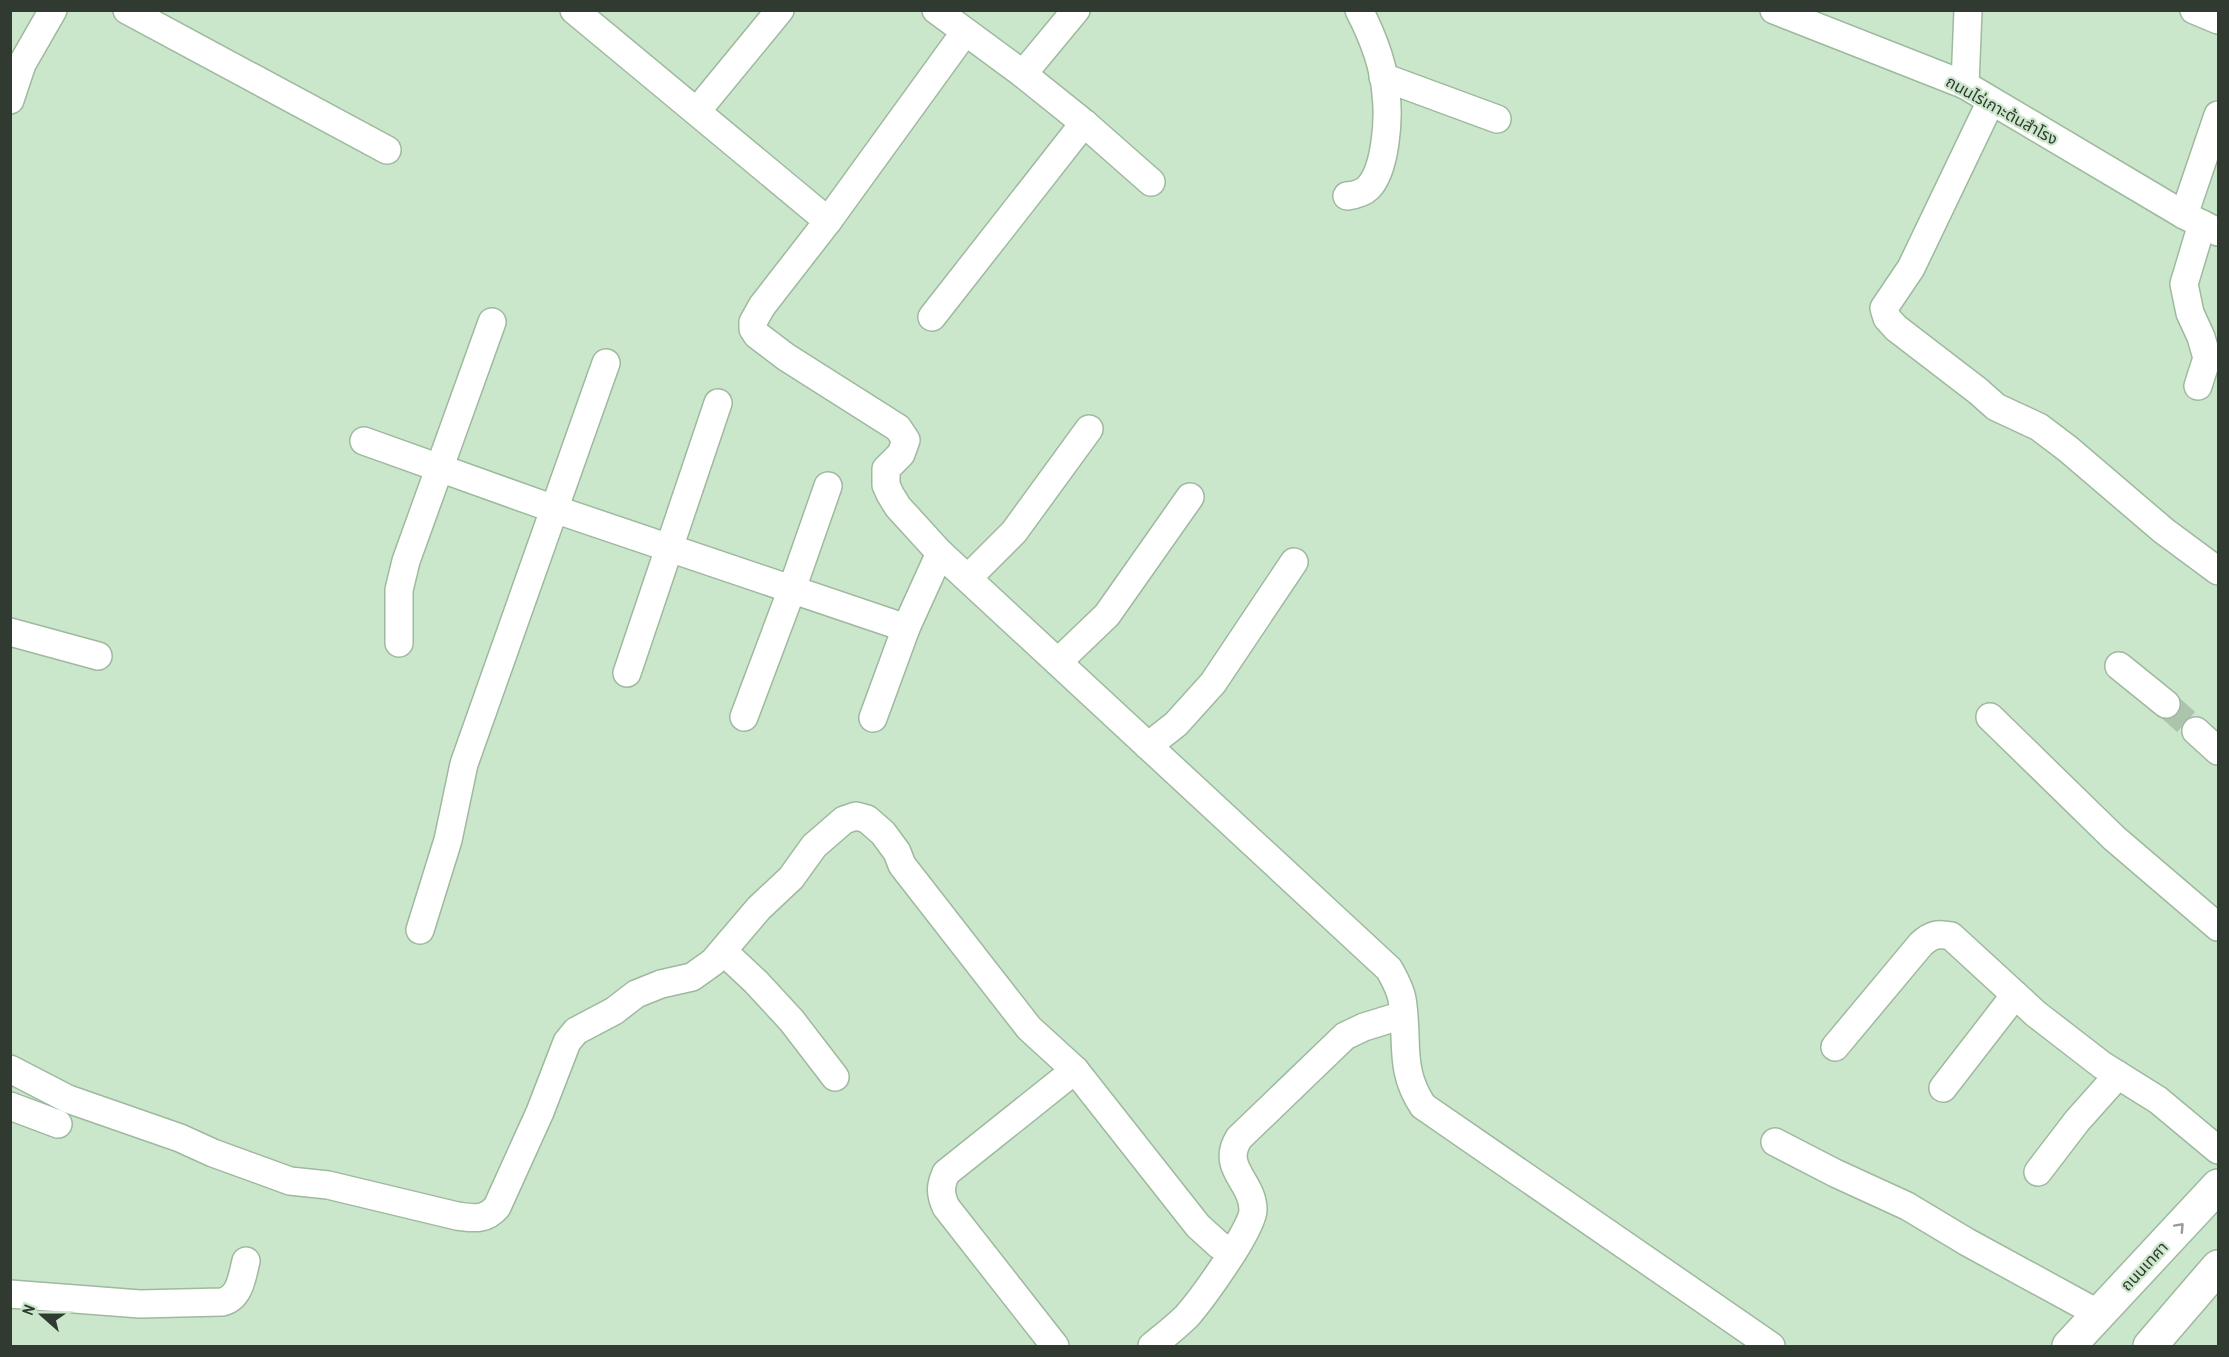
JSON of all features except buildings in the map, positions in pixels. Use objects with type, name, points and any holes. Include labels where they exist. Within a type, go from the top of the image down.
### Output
[{"type":"main road","name":"ถนนเทศา","points":[[2069,1347],[2218,1186]]},
{"type":"main road","points":[[2150,1347],[2218,1267]]},
{"type":"main road","points":[[2157,1347],[2218,1292]]},
{"type":"street","points":[[10,100],[22,64],[53,10]]},
{"type":"street","points":[[127,10],[387,150]]},
{"type":"street","points":[[698,111],[780,10]]},
{"type":"street","points":[[936,10],[1023,74],[1084,123],[1151,182]]},
{"type":"street","points":[[1023,74],[1076,10]]},
{"type":"street","points":[[1347,196],[1356,195],[1368,189],[1376,176],[1386,135],[1386,94],[1383,76],[1359,10]]},
{"type":"street","name":"ถนนไร่เกาะต้นสำโรง","points":[[1774,10],[1965,85],[2201,224]]},
{"type":"street","points":[[1965,85],[1968,10]]},
{"type":"street","points":[[2194,10],[2218,20]]},
{"type":"street","points":[[588,15],[828,221]]},
{"type":"street","points":[[965,32],[828,221],[762,306],[753,322],[753,329],[786,357],[898,428],[906,440],[901,454],[886,469],[886,485],[898,507],[940,553],[1389,969],[1402,998],[1407,1074],[1414,1093],[1423,1106],[1771,1347]]},
{"type":"street","points":[[1383,76],[1497,119]]},
{"type":"street","points":[[1991,101],[1911,268],[1884,308],[1887,318],[1896,328],[1996,406],[2039,427],[2068,448],[2164,531],[2218,571]]},
{"type":"street","points":[[2198,386],[2207,358],[2201,337],[2190,313],[2184,284],[2201,224],[2218,115]]},
{"type":"street","points":[[932,317],[1084,123]]},
{"type":"street","points":[[399,643],[399,590],[406,561],[492,322]]},
{"type":"street","points":[[420,930],[448,840],[465,764],[606,363]]},
{"type":"street","points":[[627,673],[718,403]]},
{"type":"street","points":[[968,578],[1014,532],[1089,429]]},
{"type":"street","points":[[364,441],[554,509],[906,628]]},
{"type":"street","points":[[744,717],[828,486]]},
{"type":"street","points":[[1058,662],[1107,615],[1190,498]]},
{"type":"street","points":[[873,718],[906,628],[940,553]]},
{"type":"street","points":[[1148,746],[1176,724],[1213,683],[1294,562]]},
{"type":"street","points":[[10,632],[98,657]]},
{"type":"street","points":[[2119,666],[2166,704]]},
{"type":"street","points":[[1990,717],[2114,838],[2218,927]]},
{"type":"street","points":[[2196,731],[2218,750]]},
{"type":"street","points":[[10,1070],[68,1099],[180,1138],[213,1153],[290,1181],[328,1185],[457,1216],[485,1217],[497,1208],[540,1112],[567,1042],[576,1031],[614,1011],[636,994],[661,984],[692,977],[713,962],[759,908],[791,878],[814,846],[832,828],[856,816],[867,819],[884,833],[908,874],[1029,1028],[1074,1070],[1198,1226],[1219,1245],[1233,1251]]},
{"type":"street","points":[[1835,1047],[1921,944],[1931,935],[1941,933],[1950,936],[2015,995],[2083,1050],[2157,1100],[2218,1150]]},
{"type":"street","points":[[723,951],[792,1021],[835,1077]]},
{"type":"street","points":[[1943,1088],[2015,995]]},
{"type":"street","points":[[1152,1347],[1187,1316],[1246,1232],[1253,1215],[1253,1207],[1249,1193],[1232,1159],[1239,1138],[1345,1036],[1364,1027],[1403,1015]]},
{"type":"street","points":[[1055,1347],[946,1207],[941,1197],[940,1185],[946,1173],[1074,1070]]},
{"type":"street","points":[[2038,1172],[2118,1075]]},
{"type":"street","points":[[10,1106],[58,1124]]},
{"type":"street","points":[[1775,1142],[1907,1206],[1967,1242],[2099,1314]]},
{"type":"street","points":[[10,1294],[140,1304],[222,1302],[229,1301],[240,1288],[246,1262]]},
{"type":"tunnel","points":[[2166,704],[2196,731]]}]
